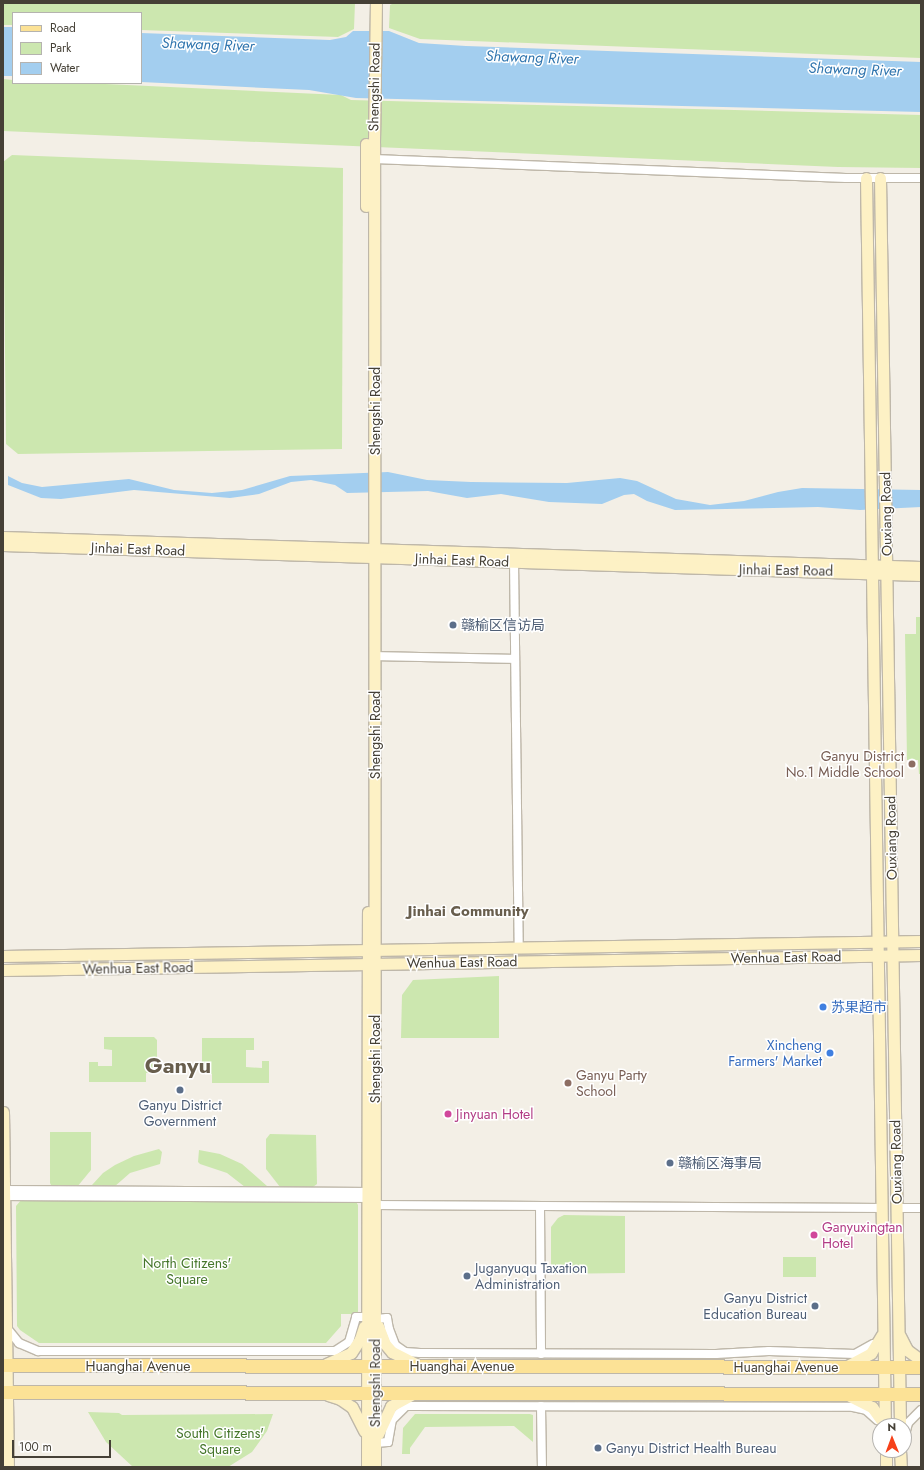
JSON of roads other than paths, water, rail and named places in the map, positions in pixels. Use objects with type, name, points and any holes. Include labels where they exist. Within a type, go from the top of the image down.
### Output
[{"type":"main road","name":"Shengshi Road","points":[[368,3],[366,143],[371,553],[375,656],[371,950]]},
{"type":"main road","name":"Shengshi Road","points":[[375,1467],[372,1442],[371,1393],[371,553],[376,3]]},
{"type":"main road","name":"Ouxiang Road","points":[[866,178],[885,1418]]},
{"type":"main road","name":"Ouxiang Road","points":[[880,178],[900,1418]]},
{"type":"main road","name":"Jinhai East Road","points":[[3,537],[371,553],[514,561],[872,569]]},
{"type":"main road","name":"Jinhai East Road","points":[[3,545],[371,553],[872,569],[921,575]]},
{"type":"main road","name":"Jinhai East Road","points":[[886,570],[921,567]]},
{"type":"main road","name":"Wenhua East Road","points":[[3,956],[921,941]]},
{"type":"main road","name":"Wenhua East Road","points":[[3,970],[921,955]]},
{"type":"main road","points":[[3,1112],[6,1327],[5,1392],[8,1467]]},
{"type":"main road","points":[[321,1366],[350,1353],[360,1339],[372,1317]]},
{"type":"main road","points":[[372,1317],[380,1335],[392,1352],[419,1366]]},
{"type":"main road","points":[[898,1331],[907,1350],[921,1360]]},
{"type":"main road","points":[[844,1367],[872,1353],[883,1332]]},
{"type":"main road","name":"Huanghai Avenue","points":[[5,1365],[921,1367]]},
{"type":"main road","name":"Huanghai Avenue","points":[[5,1392],[921,1394]]},
{"type":"main road","points":[[319,1393],[340,1399],[352,1407],[372,1442]]},
{"type":"main road","points":[[372,1442],[383,1418],[391,1406],[402,1398],[418,1393]]},
{"type":"main road","points":[[843,1393],[862,1400],[872,1407],[880,1418]]},
{"type":"main road","name":"Shengshi Road","points":[[367,1467],[372,1442]]},
{"type":"street","points":[[374,160],[866,178],[921,178]]},
{"type":"street","points":[[514,561],[519,947]]},
{"type":"street","points":[[375,656],[515,659]]},
{"type":"street","points":[[4,1193],[372,1197],[540,1206],[882,1208]]},
{"type":"street","points":[[540,1206],[540,1354]]},
{"type":"street","points":[[897,1208],[921,1208]]},
{"type":"street","points":[[6,1327],[19,1343],[26,1348],[38,1351],[335,1351],[349,1342],[356,1317],[372,1317],[387,1318],[391,1337],[396,1345],[405,1352],[540,1354],[716,1354],[769,1351],[855,1354],[866,1350],[883,1332]]},
{"type":"street","points":[[907,1350],[921,1352]]},
{"type":"street","points":[[524,1366],[540,1354]]},
{"type":"street","points":[[540,1354],[558,1366]]},
{"type":"street","points":[[529,1393],[542,1406]]},
{"type":"street","points":[[542,1467],[542,1406],[554,1393]]},
{"type":"street","points":[[372,1442],[388,1442],[392,1420],[406,1406],[853,1407],[866,1410],[875,1418]]},
{"type":"street","points":[[912,1419],[921,1410]]},
{"type":"water","points":[[3,27],[12,27],[12,76],[3,76]]},
{"type":"water","name":"Shawang River","points":[[353,31],[389,31],[419,43],[466,46],[921,62],[921,112],[356,98],[309,90],[142,82],[142,33],[330,40],[346,37]]},
{"type":"water","points":[[388,472],[427,480],[471,482],[567,483],[620,478],[637,481],[676,499],[710,505],[744,501],[778,492],[802,488],[921,490],[921,507],[860,510],[818,507],[675,510],[647,501],[634,494],[624,495],[602,504],[549,502],[501,494],[467,498],[428,491],[347,493],[335,485],[311,480],[291,482],[259,494],[230,498],[134,490],[61,499],[41,498],[8,485],[8,476],[22,483],[42,487],[129,479],[174,490],[212,493],[242,490],[290,476]]},
{"type":"place","name":"赣榆区信访局","points":[[453,625]]},
{"type":"place","name":"Ganyu District No.1 Middle School","points":[[912,764]]},
{"type":"place","name":"苏果超市","points":[[823,1007]]},
{"type":"place","name":"Xincheng Farmers' Market","points":[[830,1053]]},
{"type":"place","name":"Ganyu Party School","points":[[568,1083]]},
{"type":"place","name":"Ganyu District Government","points":[[180,1090]]},
{"type":"place","name":"Jinyuan Hotel","points":[[448,1114]]},
{"type":"place","name":"赣榆区海事局","points":[[670,1163]]},
{"type":"place","name":"Ganyuxingtan Hotel","points":[[814,1235]]},
{"type":"place","name":"Juganyuqu Taxation Administration","points":[[467,1276]]},
{"type":"place","name":"Ganyu District Education Bureau","points":[[815,1306]]},
{"type":"place","name":"Ganyu District Health Bureau","points":[[598,1448]]},
{"type":"district","name":"Jinhai Community","points":[[468,912]]},
{"type":"district","name":"Ganyu","points":[[178,1066]]},
{"type":"park label","name":"North Citizens' Square","points":[[187,1272]]},
{"type":"park label","name":"South Citizens' Square","points":[[220,1442]]}]
